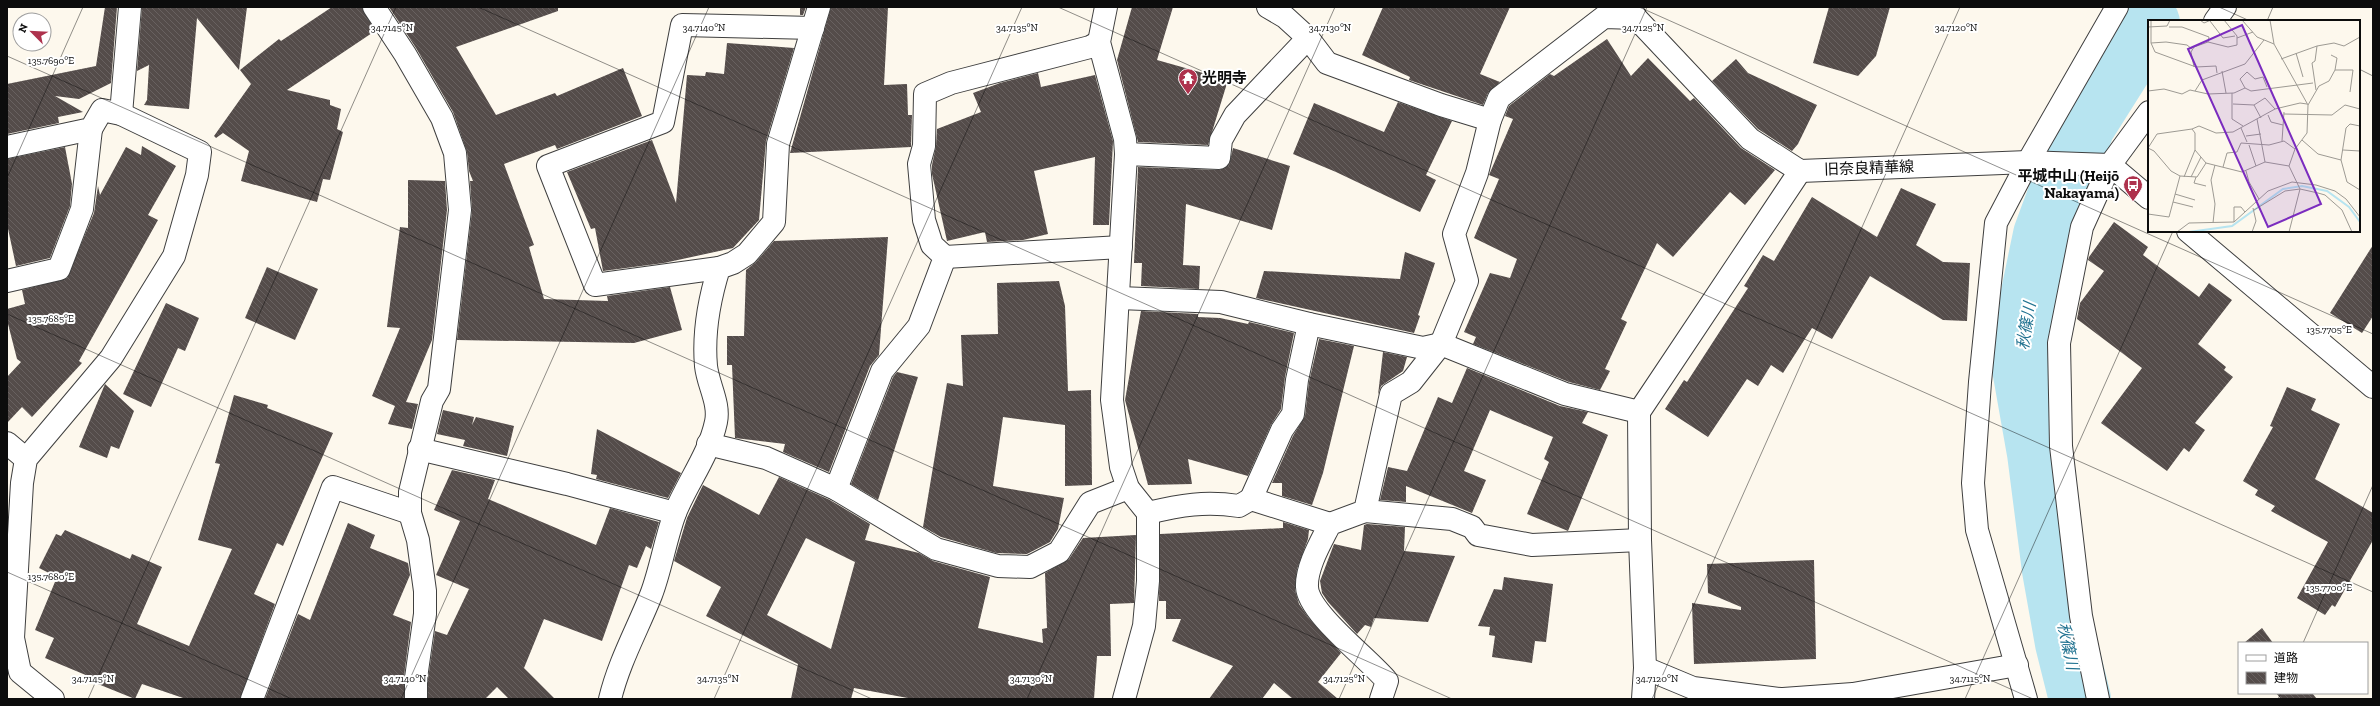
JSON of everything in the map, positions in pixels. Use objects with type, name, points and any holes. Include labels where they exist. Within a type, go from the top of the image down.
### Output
[{"type":"street","points":[[121,114],[130,7]]},
{"type":"street","points":[[374,7],[405,54],[442,118],[455,153],[460,210],[439,389],[432,401],[419,449],[410,492],[410,513],[418,540],[425,591],[425,614],[416,678],[416,699]]},
{"type":"street","points":[[813,28],[682,25],[663,122],[548,166],[595,285],[719,268],[733,263],[747,254],[774,222],[778,144],[813,28],[819,7]]},
{"type":"street","points":[[1106,7],[1099,42],[1125,139],[1126,154],[1122,247],[1112,400],[1121,467],[1128,488],[1148,513],[1148,581],[1144,626],[1124,699]]},
{"type":"street","points":[[1268,7],[1285,17],[1308,38],[1327,63],[1434,102],[1490,120]]},
{"type":"street","points":[[2026,699],[1976,530],[1973,483],[1980,382],[1996,223],[2028,162],[2117,7]]},
{"type":"street","points":[[2216,20],[2225,7]]},
{"type":"street","points":[[1365,511],[1391,394],[1411,382],[1441,344],[1467,281],[1454,234],[1477,173],[1490,120],[1499,98],[1604,17],[1633,12],[1750,139],[1800,171],[1639,412],[1640,540],[1646,668],[1643,699]]},
{"type":"street","points":[[1126,154],[1219,158],[1220,140],[1235,115],[1308,38]]},
{"type":"street","points":[[1099,42],[1090,47],[951,83],[925,94],[924,146],[919,164],[924,220],[932,245],[945,257],[1122,247]]},
{"type":"street","points":[[7,281],[59,269],[82,209],[91,129],[102,110],[121,114],[200,152],[195,182],[174,256],[111,358],[26,459],[22,483],[13,638],[13,675],[53,699]]},
{"type":"street","points":[[2098,699],[2081,616],[2061,446],[2059,343],[2082,227],[2110,165],[2148,113]]},
{"type":"street","points":[[7,147],[91,129]]},
{"type":"street","name":"旧奈良精華線","points":[[1800,171],[2028,162],[2110,165]]},
{"type":"street","points":[[2110,165],[2148,197]]},
{"type":"street","points":[[2189,232],[2373,387]]},
{"type":"street","points":[[836,489],[882,371],[919,326],[945,257]]},
{"type":"street","points":[[610,699],[616,673],[651,593],[675,513],[708,444],[716,422],[716,406],[706,367],[705,336],[710,300],[719,268]]},
{"type":"street","points":[[1119,298],[1221,302],[1309,324],[1423,348],[1441,344],[1565,394],[1639,412]]},
{"type":"street","points":[[1148,513],[1189,503],[1219,503],[1239,506],[1251,499],[1282,430],[1293,414],[1297,380],[1309,324]]},
{"type":"street","points":[[7,443],[26,459]]},
{"type":"street","points":[[708,444],[766,458],[836,489],[936,549],[998,566],[1030,567],[1059,552],[1090,503],[1128,488]]},
{"type":"street","points":[[419,449],[567,484],[675,513]]},
{"type":"street","points":[[252,699],[333,487],[410,513]]},
{"type":"street","points":[[1251,499],[1330,524],[1365,511],[1452,519],[1472,527],[1478,535],[1532,545],[1640,540]]},
{"type":"street","points":[[1330,524],[1314,558],[1307,587],[1317,611],[1374,665],[1387,681],[1381,699]]},
{"type":"street","points":[[1646,668],[1693,688],[1781,699],[1853,694],[2017,665]]},
{"type":"building","points":[[105,7],[117,7],[111,83],[79,99],[55,96],[83,112],[58,117],[59,123],[7,134],[7,84],[96,66]]},
{"type":"building","points":[[142,7],[247,7],[239,70],[197,18],[189,109],[144,105],[147,100],[149,65],[137,71]]},
{"type":"building","points":[[332,7],[362,7],[375,31],[287,90],[330,100],[330,105],[341,109],[337,129],[343,132],[330,180],[323,179],[317,202],[241,181],[249,151],[223,133],[216,138],[214,136],[251,84],[240,70],[279,39],[281,41]]},
{"type":"building","points":[[389,7],[558,7],[558,11],[456,47],[496,115],[555,93],[557,96],[623,68],[642,116],[557,149],[555,145],[504,164],[534,245],[529,247],[544,299],[608,301],[607,296],[670,287],[682,330],[634,343],[457,340],[472,211],[470,181],[473,181],[469,171],[467,152],[453,112],[416,48]]},
{"type":"building","points":[[800,7],[806,7],[803,15],[800,15]]},
{"type":"building","points":[[831,7],[888,7],[884,85],[907,84],[908,115],[912,115],[911,147],[790,153]]},
{"type":"building","points":[[1132,7],[1173,7],[1157,60],[1228,80],[1208,145],[1138,142],[1117,60]]},
{"type":"building","points":[[1383,7],[1510,7],[1480,74],[1500,82],[1488,93],[1483,105],[1409,80],[1410,77],[1362,55]]},
{"type":"building","points":[[1829,7],[1890,7],[1876,56],[1858,76],[1813,63]]},
{"type":"building","points":[[1607,39],[1631,76],[1648,58],[1690,101],[1694,98],[1741,148],[1775,170],[1745,205],[1730,192],[1673,257],[1657,243],[1621,319],[1627,322],[1605,369],[1610,371],[1600,390],[1569,382],[1473,344],[1476,337],[1464,332],[1490,273],[1510,278],[1517,259],[1474,238],[1499,179],[1489,175],[1513,119],[1505,116],[1509,106],[1550,74],[1554,76]]},
{"type":"building","points":[[727,43],[794,48],[766,141],[759,220],[733,248],[664,263],[603,271],[595,228],[591,229],[567,172],[652,140],[676,203],[687,75],[705,76],[706,72],[724,74]]},
{"type":"building","points":[[1736,59],[1748,73],[1817,105],[1798,144],[1792,151],[1758,129],[1712,81]]},
{"type":"building","points":[[1038,73],[1041,87],[1095,75],[1113,141],[1109,225],[1093,225],[1095,157],[1034,171],[1048,234],[1023,240],[987,242],[985,232],[947,241],[932,174],[937,129],[981,112],[973,93],[1000,83]]},
{"type":"building","points":[[1398,102],[1452,121],[1426,175],[1436,180],[1420,212],[1336,172],[1293,154],[1314,103],[1384,132]]},
{"type":"building","points":[[142,146],[176,166],[148,215],[158,220],[79,361],[82,363],[32,417],[22,407],[7,423],[7,377],[21,362],[17,359],[7,320],[7,309],[25,304],[22,290],[67,278],[94,213],[98,186],[100,195],[126,147],[141,155]]},
{"type":"building","points":[[65,147],[72,184],[70,206],[50,258],[16,266],[7,224],[7,159]]},
{"type":"building","points":[[1233,148],[1290,166],[1272,230],[1186,204],[1183,265],[1200,266],[1199,289],[1141,286],[1142,263],[1134,263],[1138,167],[1219,170],[1229,165]]},
{"type":"building","points":[[408,180],[445,181],[447,210],[432,340],[406,402],[418,404],[412,429],[388,424],[395,406],[372,396],[400,328],[387,327],[400,227],[408,228]]},
{"type":"building","points":[[1901,188],[1936,204],[1916,245],[1943,262],[1970,263],[1967,321],[1943,320],[1870,276],[1832,339],[1812,328],[1783,373],[1771,365],[1758,386],[1747,379],[1708,437],[1665,409],[1684,380],[1687,382],[1748,288],[1744,286],[1763,255],[1774,261],[1812,197],[1877,237]]},
{"type":"building","points":[[2114,222],[2148,247],[2143,255],[2199,297],[2209,283],[2232,300],[2198,344],[2226,367],[2224,370],[2233,377],[2195,423],[2205,430],[2189,452],[2184,448],[2167,471],[2101,423],[2142,368],[2077,319],[2080,303],[2104,271],[2088,260],[2089,257]]},
{"type":"building","points":[[888,237],[879,355],[870,366],[829,472],[783,452],[785,444],[735,438],[732,365],[727,365],[727,336],[744,336],[746,270],[756,262],[774,241]]},
{"type":"building","points":[[2373,245],[2373,316],[2362,333],[2330,313]]},
{"type":"building","points":[[1405,252],[1435,263],[1418,315],[1420,316],[1414,333],[1256,298],[1264,271],[1400,279]]},
{"type":"building","points":[[267,267],[318,289],[295,340],[245,318]]},
{"type":"building","points":[[1059,281],[1065,306],[1068,391],[1091,390],[1092,485],[1065,486],[1065,425],[1003,417],[993,486],[1064,498],[1058,529],[1050,542],[1027,554],[996,553],[941,537],[923,527],[947,383],[963,386],[961,335],[998,334],[997,283]]},
{"type":"building","points":[[166,303],[199,318],[185,351],[178,348],[151,407],[123,394]]},
{"type":"building","points":[[1141,311],[1198,314],[1198,317],[1220,318],[1248,324],[1249,322],[1294,333],[1285,377],[1281,409],[1271,425],[1248,476],[1188,459],[1192,484],[1148,485],[1125,400]]},
{"type":"building","points":[[1319,339],[1354,346],[1323,473],[1312,505],[1282,496],[1282,483],[1272,483],[1293,436],[1305,416],[1309,382]]},
{"type":"building","points":[[1383,352],[1407,357],[1403,371],[1381,386],[1378,395]]},
{"type":"building","points":[[1467,368],[1560,406],[1588,412],[1582,423],[1608,435],[1568,531],[1527,514],[1549,462],[1544,459],[1553,437],[1490,410],[1464,471],[1486,480],[1472,513],[1406,486],[1406,502],[1380,500],[1388,467],[1407,471],[1438,397],[1452,403]]},
{"type":"building","points":[[897,372],[918,377],[878,500],[851,484],[893,377]]},
{"type":"building","points":[[105,384],[134,411],[119,449],[111,446],[107,458],[79,447]]},
{"type":"building","points":[[2287,387],[2316,399],[2311,410],[2340,424],[2315,479],[2373,513],[2373,540],[2335,607],[2332,605],[2325,615],[2297,598],[2328,542],[2271,511],[2275,506],[2255,495],[2258,490],[2243,481],[2273,427],[2270,426]]},
{"type":"building","points":[[234,395],[268,405],[267,408],[333,433],[283,546],[277,543],[254,594],[275,604],[240,699],[186,699],[142,684],[135,699],[98,684],[100,681],[45,658],[54,638],[35,630],[57,577],[39,568],[56,534],[61,536],[65,530],[130,559],[132,554],[162,567],[137,624],[189,646],[232,549],[198,540],[220,464],[215,463]]},
{"type":"building","points":[[443,410],[474,417],[472,425],[476,417],[514,426],[507,456],[463,446],[465,440],[437,434]]},
{"type":"building","points":[[597,429],[681,473],[668,498],[596,479],[597,475],[591,474]]},
{"type":"building","points":[[452,470],[495,480],[488,499],[596,545],[610,508],[659,522],[651,549],[646,546],[637,568],[629,565],[602,641],[544,619],[524,668],[555,699],[509,699],[497,687],[485,699],[428,699],[428,679],[435,631],[447,635],[469,589],[436,575],[460,521],[434,510]]},
{"type":"building","points":[[779,477],[830,500],[870,524],[865,540],[919,553],[933,561],[990,577],[978,628],[1043,643],[1042,629],[1047,628],[1045,573],[1069,559],[1083,538],[1136,535],[1134,603],[1110,604],[1111,656],[1097,656],[1094,699],[913,699],[854,688],[851,699],[791,699],[798,664],[706,616],[721,587],[674,561],[687,518],[703,485],[759,515]],"holes":[[[806,538],[855,562],[831,649],[767,615]]]},
{"type":"building","points":[[1283,522],[1309,530],[1308,539],[1297,569],[1295,590],[1299,604],[1308,617],[1341,653],[1318,682],[1338,699],[1293,699],[1274,683],[1262,699],[1209,699],[1233,666],[1172,641],[1181,619],[1166,619],[1166,601],[1159,601],[1160,534],[1283,528]]},
{"type":"building","points":[[348,523],[375,535],[370,548],[408,563],[410,575],[393,615],[411,622],[404,676],[404,699],[265,699],[298,614],[310,620]]},
{"type":"building","points":[[1364,525],[1405,527],[1404,551],[1455,556],[1428,622],[1374,618],[1371,627],[1365,625],[1357,634],[1328,602],[1322,593],[1320,581],[1334,544],[1361,550]]},
{"type":"building","points":[[1814,560],[1816,659],[1694,664],[1692,603],[1741,610],[1741,607],[1708,593],[1707,564]]},
{"type":"building","points":[[1504,577],[1553,584],[1546,642],[1535,641],[1532,663],[1492,657],[1495,636],[1489,635],[1490,627],[1478,626],[1494,589],[1502,590]]},
{"type":"building","points":[[2262,628],[2272,642],[2245,642]]},
{"type":"building","points":[[2277,694],[2313,694],[2317,699],[2281,699]]},
{"type":"waterway","name":"秋篠川","points":[[2080,699],[2066,643],[2053,570],[2038,453],[2020,351],[2044,235],[2084,126],[2148,25]]},
{"type":"place","name":"光明寺","points":[[1188,95]]},
{"type":"place","name":"平城中山 (Heijō Nakayama)","points":[[2133,202]]}]
